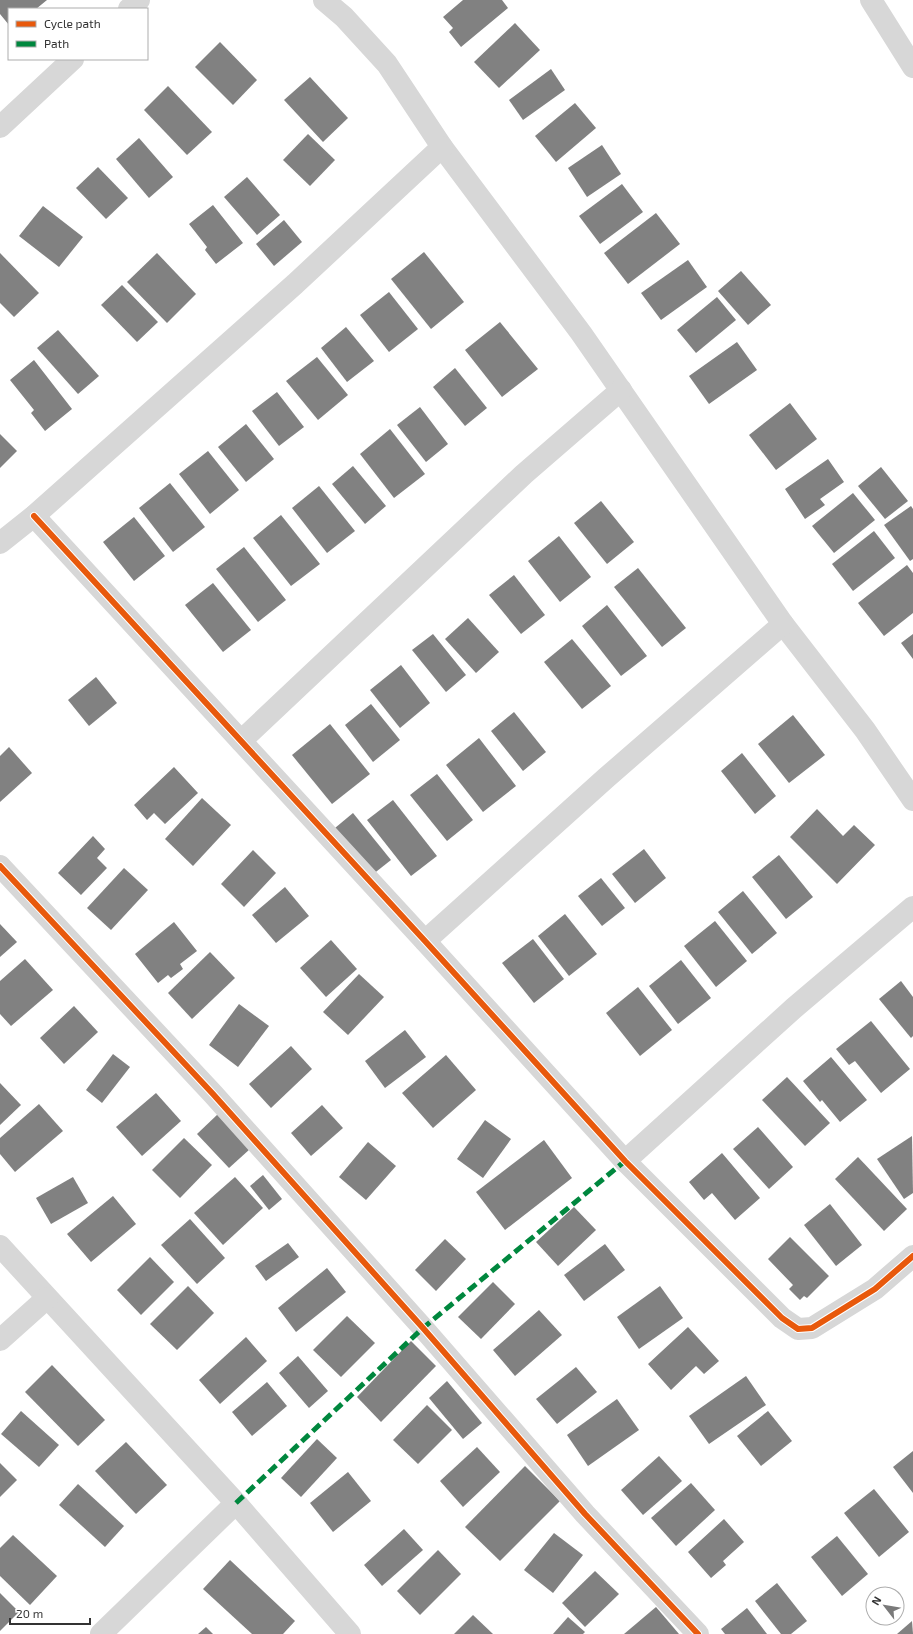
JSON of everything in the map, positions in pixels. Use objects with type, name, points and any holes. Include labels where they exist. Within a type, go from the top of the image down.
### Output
[{"type":"street","points":[[130,8],[139,0]]},
{"type":"street","points":[[324,0],[344,17],[387,64],[442,147],[581,333],[783,624],[865,730],[913,800]]},
{"type":"street","points":[[871,0],[913,67]]},
{"type":"street","points":[[0,127],[73,60]]},
{"type":"street","points":[[0,543],[34,516],[295,284],[442,147]]},
{"type":"street","points":[[242,741],[524,474],[621,390]]},
{"type":"street","points":[[34,516],[242,741],[625,1161],[782,1318],[798,1328],[812,1328],[875,1288],[913,1256]]},
{"type":"street","points":[[425,941],[600,783],[783,624]]},
{"type":"street","points":[[0,866],[213,1094],[423,1328],[586,1514],[698,1634]]},
{"type":"street","points":[[625,1161],[794,1008],[913,907]]},
{"type":"street","points":[[0,1246],[236,1503],[350,1634]]},
{"type":"street","points":[[0,1340],[47,1298]]},
{"type":"street","points":[[101,1634],[236,1503]]},
{"type":"building","points":[[0,0],[47,0],[37,8],[8,8],[8,24],[0,14]]},
{"type":"building","points":[[463,0],[502,0],[508,8],[461,47],[449,32],[453,28],[443,17]]},
{"type":"building","points":[[515,23],[540,50],[499,88],[474,62]]},
{"type":"building","points":[[220,42],[257,80],[233,105],[195,67]]},
{"type":"building","points":[[551,69],[565,90],[523,120],[509,100]]},
{"type":"building","points":[[310,77],[348,118],[323,142],[284,100]]},
{"type":"building","points":[[168,86],[212,132],[187,155],[144,110]]},
{"type":"building","points":[[575,103],[596,128],[556,162],[535,136]]},
{"type":"building","points":[[308,134],[335,160],[310,186],[283,160]]},
{"type":"building","points":[[139,138],[173,177],[149,198],[116,159]]},
{"type":"building","points":[[602,145],[621,174],[587,197],[568,168]]},
{"type":"building","points":[[98,167],[128,198],[106,219],[76,188]]},
{"type":"building","points":[[247,177],[280,215],[257,235],[224,197]]},
{"type":"building","points":[[622,184],[643,212],[600,244],[579,216]]},
{"type":"building","points":[[213,205],[243,243],[216,264],[205,250],[207,247],[189,224]]},
{"type":"building","points":[[43,206],[83,237],[59,267],[19,236]]},
{"type":"building","points":[[656,213],[680,244],[628,284],[604,253]]},
{"type":"building","points":[[284,220],[302,242],[274,266],[256,244]]},
{"type":"building","points":[[424,252],[464,302],[431,329],[391,279]]},
{"type":"building","points":[[0,253],[39,293],[14,317],[0,303]]},
{"type":"building","points":[[157,253],[196,294],[167,323],[127,282]]},
{"type":"building","points":[[688,260],[707,287],[661,320],[641,293]]},
{"type":"building","points":[[741,271],[771,305],[748,325],[718,291]]},
{"type":"building","points":[[122,285],[158,322],[137,342],[101,305]]},
{"type":"building","points":[[389,292],[418,329],[389,352],[360,315]]},
{"type":"building","points":[[717,297],[736,320],[696,353],[677,330]]},
{"type":"building","points":[[500,322],[538,369],[502,397],[465,350]]},
{"type":"building","points":[[346,327],[374,361],[347,382],[321,348]]},
{"type":"building","points":[[58,330],[99,376],[78,394],[37,348]]},
{"type":"building","points":[[737,342],[757,370],[709,404],[689,376]]},
{"type":"building","points":[[317,357],[348,395],[318,420],[286,381]]},
{"type":"building","points":[[34,360],[72,409],[45,431],[31,413],[34,410],[10,380]]},
{"type":"building","points":[[455,368],[487,408],[465,426],[433,387]]},
{"type":"building","points":[[277,392],[304,427],[279,446],[252,411]]},
{"type":"building","points":[[790,403],[817,439],[776,470],[749,435]]},
{"type":"building","points":[[420,407],[448,444],[426,462],[397,425]]},
{"type":"building","points":[[246,424],[274,459],[246,482],[218,447]]},
{"type":"building","points":[[390,429],[425,474],[394,498],[360,454]]},
{"type":"building","points":[[0,434],[17,451],[0,468]]},
{"type":"building","points":[[208,451],[239,490],[210,514],[179,474]]},
{"type":"building","points":[[828,459],[844,482],[820,499],[825,505],[805,519],[785,489]]},
{"type":"building","points":[[353,466],[386,506],[365,524],[332,484]]},
{"type":"building","points":[[881,467],[908,501],[885,519],[858,486]]},
{"type":"building","points":[[170,483],[205,527],[173,552],[139,508]]},
{"type":"building","points":[[319,486],[355,531],[327,553],[292,508]]},
{"type":"building","points":[[853,493],[875,520],[834,553],[812,526]]},
{"type":"building","points":[[601,501],[634,542],[607,564],[574,523]]},
{"type":"building","points":[[911,506],[913,509],[913,559],[910,561],[884,525]]},
{"type":"building","points":[[281,515],[320,564],[291,586],[253,538]]},
{"type":"building","points":[[134,517],[165,556],[134,581],[103,542]]},
{"type":"building","points":[[874,531],[895,558],[853,591],[832,564]]},
{"type":"building","points":[[559,536],[591,577],[560,602],[528,561]]},
{"type":"building","points":[[244,547],[286,600],[258,622],[216,569]]},
{"type":"building","points":[[907,565],[913,573],[913,613],[884,636],[858,603]]},
{"type":"building","points":[[638,568],[686,628],[662,647],[614,587]]},
{"type":"building","points":[[514,575],[545,615],[521,634],[489,595]]},
{"type":"building","points":[[213,583],[251,630],[223,652],[185,605]]},
{"type":"building","points":[[607,605],[647,656],[621,676],[582,626]]},
{"type":"building","points":[[468,618],[499,652],[476,673],[445,639]]},
{"type":"building","points":[[433,634],[466,675],[446,692],[412,650]]},
{"type":"building","points":[[913,634],[913,659],[901,643]]},
{"type":"building","points":[[572,639],[611,686],[582,709],[544,662]]},
{"type":"building","points":[[401,665],[430,703],[400,728],[370,690]]},
{"type":"building","points":[[96,677],[117,703],[89,726],[68,700]]},
{"type":"building","points":[[371,704],[400,740],[373,762],[345,725]]},
{"type":"building","points":[[514,712],[546,752],[523,771],[491,731]]},
{"type":"building","points":[[793,715],[825,755],[789,783],[758,744]]},
{"type":"building","points":[[330,724],[370,774],[332,804],[292,755]]},
{"type":"building","points":[[479,738],[516,786],[483,812],[446,765]]},
{"type":"building","points":[[9,747],[32,773],[0,802],[0,756]]},
{"type":"building","points":[[742,753],[776,796],[755,814],[721,771]]},
{"type":"building","points":[[174,767],[198,793],[165,824],[154,813],[147,820],[134,805]]},
{"type":"building","points":[[437,774],[473,820],[447,841],[410,795]]},
{"type":"building","points":[[202,798],[231,825],[193,866],[165,839]]},
{"type":"building","points":[[393,800],[437,856],[411,876],[367,820]]},
{"type":"building","points":[[817,809],[843,836],[854,825],[875,845],[837,884],[790,837]]},
{"type":"building","points":[[353,813],[391,860],[372,875],[335,828]]},
{"type":"building","points":[[93,836],[105,849],[97,858],[107,868],[81,895],[58,873]]},
{"type":"building","points":[[644,849],[666,878],[635,903],[612,874]]},
{"type":"building","points":[[253,850],[276,873],[244,907],[221,884]]},
{"type":"building","points":[[779,855],[813,897],[786,919],[752,877]]},
{"type":"building","points":[[124,868],[148,890],[111,930],[87,908]]},
{"type":"building","points":[[601,878],[625,908],[602,926],[578,896]]},
{"type":"building","points":[[285,887],[309,916],[276,943],[252,915]]},
{"type":"building","points":[[743,891],[777,933],[752,954],[718,912]]},
{"type":"building","points":[[565,914],[597,954],[569,976],[538,936]]},
{"type":"building","points":[[715,921],[747,961],[716,987],[684,946]]},
{"type":"building","points":[[174,922],[197,951],[180,964],[183,969],[171,978],[168,975],[158,983],[135,954]]},
{"type":"building","points":[[0,924],[17,942],[0,957]]},
{"type":"building","points":[[533,939],[564,979],[534,1003],[502,963]]},
{"type":"building","points":[[331,940],[357,969],[326,997],[300,968]]},
{"type":"building","points":[[210,952],[235,978],[192,1019],[168,993]]},
{"type":"building","points":[[25,959],[53,990],[11,1026],[0,1014],[0,981]]},
{"type":"building","points":[[681,960],[711,998],[678,1024],[649,986]]},
{"type":"building","points":[[359,974],[384,997],[348,1035],[323,1012]]},
{"type":"building","points":[[901,981],[913,997],[913,1036],[911,1038],[879,999]]},
{"type":"building","points":[[638,987],[672,1030],[640,1056],[606,1013]]},
{"type":"building","points":[[239,1004],[269,1026],[238,1067],[209,1045]]},
{"type":"building","points":[[74,1006],[98,1032],[64,1064],[40,1038]]},
{"type":"building","points":[[871,1021],[910,1069],[881,1093],[855,1061],[849,1065],[836,1049]]},
{"type":"building","points":[[405,1030],[426,1057],[385,1088],[365,1061]]},
{"type":"building","points":[[291,1046],[312,1069],[271,1108],[249,1084]]},
{"type":"building","points":[[113,1054],[130,1067],[102,1103],[86,1090]]},
{"type":"building","points":[[446,1055],[476,1090],[433,1128],[402,1093]]},
{"type":"building","points":[[831,1057],[867,1100],[840,1122],[822,1100],[820,1102],[803,1081]]},
{"type":"building","points":[[787,1077],[830,1123],[805,1146],[762,1100]]},
{"type":"building","points":[[0,1083],[21,1105],[0,1125]]},
{"type":"building","points":[[156,1093],[181,1121],[142,1156],[116,1127]]},
{"type":"building","points":[[39,1104],[63,1131],[15,1172],[0,1154],[0,1138]]},
{"type":"building","points":[[322,1105],[343,1128],[311,1156],[291,1133]]},
{"type":"building","points":[[218,1114],[250,1149],[229,1168],[197,1134]]},
{"type":"building","points":[[485,1120],[511,1139],[483,1178],[457,1159]]},
{"type":"building","points":[[758,1127],[793,1167],[769,1189],[733,1149]]},
{"type":"building","points":[[912,1136],[913,1193],[904,1199],[877,1159]]},
{"type":"building","points":[[184,1138],[212,1165],[180,1198],[152,1170]]},
{"type":"building","points":[[544,1140],[572,1178],[505,1230],[476,1192]]},
{"type":"building","points":[[368,1142],[396,1166],[366,1200],[339,1177]]},
{"type":"building","points":[[722,1153],[760,1198],[735,1220],[712,1193],[704,1200],[689,1182]]},
{"type":"building","points":[[858,1157],[907,1209],[884,1231],[835,1179]]},
{"type":"building","points":[[263,1175],[282,1199],[269,1210],[250,1186]]},
{"type":"building","points":[[73,1177],[88,1203],[51,1224],[36,1198]]},
{"type":"building","points":[[235,1177],[263,1208],[223,1245],[194,1213]]},
{"type":"building","points":[[113,1196],[136,1224],[91,1262],[67,1234]]},
{"type":"building","points":[[830,1204],[862,1245],[836,1266],[804,1225]]},
{"type":"building","points":[[574,1207],[596,1230],[558,1266],[536,1242]]},
{"type":"building","points":[[190,1219],[225,1258],[197,1284],[161,1245]]},
{"type":"building","points":[[790,1237],[829,1276],[807,1298],[804,1296],[800,1300],[789,1289],[793,1285],[768,1259]]},
{"type":"building","points":[[445,1239],[466,1259],[436,1291],[415,1270]]},
{"type":"building","points":[[288,1243],[299,1257],[266,1281],[255,1266]]},
{"type":"building","points":[[605,1244],[625,1270],[584,1301],[564,1275]]},
{"type":"building","points":[[150,1257],[174,1282],[141,1315],[117,1290]]},
{"type":"building","points":[[327,1268],[346,1292],[296,1332],[278,1308]]},
{"type":"building","points":[[493,1282],[515,1304],[481,1339],[458,1317]]},
{"type":"building","points":[[188,1286],[214,1313],[177,1350],[150,1324]]},
{"type":"building","points":[[660,1286],[683,1318],[639,1349],[617,1317]]},
{"type":"building","points":[[539,1310],[562,1335],[515,1376],[493,1350]]},
{"type":"building","points":[[347,1316],[375,1343],[341,1377],[313,1350]]},
{"type":"building","points":[[688,1327],[719,1361],[704,1374],[696,1366],[671,1390],[648,1364]]},
{"type":"building","points":[[246,1337],[267,1361],[220,1404],[199,1380]]},
{"type":"building","points":[[411,1341],[436,1366],[381,1422],[357,1397]]},
{"type":"building","points":[[298,1356],[328,1391],[309,1408],[279,1373]]},
{"type":"building","points":[[52,1365],[105,1420],[78,1446],[25,1392]]},
{"type":"building","points":[[576,1367],[597,1392],[557,1424],[536,1399]]},
{"type":"building","points":[[746,1376],[766,1405],[709,1444],[689,1416]]},
{"type":"building","points":[[447,1381],[482,1423],[463,1439],[429,1398]]},
{"type":"building","points":[[267,1382],[287,1406],[252,1436],[232,1412]]},
{"type":"building","points":[[617,1399],[639,1430],[588,1466],[567,1435]]},
{"type":"building","points":[[427,1405],[452,1430],[418,1464],[393,1440]]},
{"type":"building","points":[[21,1411],[59,1445],[39,1467],[1,1434]]},
{"type":"building","points":[[768,1411],[792,1441],[761,1466],[737,1436]]},
{"type":"building","points":[[317,1439],[337,1458],[301,1497],[281,1478]]},
{"type":"building","points":[[126,1442],[167,1485],[136,1514],[95,1471]]},
{"type":"building","points":[[477,1447],[500,1472],[463,1507],[440,1481]]},
{"type":"building","points":[[913,1451],[913,1493],[893,1467]]},
{"type":"building","points":[[659,1456],[682,1481],[643,1515],[621,1490]]},
{"type":"building","points":[[0,1463],[17,1480],[0,1497]]},
{"type":"building","points":[[525,1466],[560,1501],[500,1561],[465,1527]]},
{"type":"building","points":[[348,1472],[371,1501],[333,1532],[310,1503]]},
{"type":"building","points":[[691,1483],[715,1510],[676,1546],[651,1518]]},
{"type":"building","points":[[78,1484],[124,1526],[105,1547],[59,1505]]},
{"type":"building","points":[[874,1489],[909,1532],[879,1557],[844,1513]]},
{"type":"building","points":[[724,1519],[744,1542],[723,1561],[726,1565],[711,1578],[688,1552]]},
{"type":"building","points":[[404,1529],[423,1550],[382,1586],[364,1565]]},
{"type":"building","points":[[554,1533],[583,1555],[553,1593],[524,1570]]},
{"type":"building","points":[[13,1535],[57,1576],[30,1605],[0,1576],[0,1548]]},
{"type":"building","points":[[837,1536],[868,1574],[842,1596],[811,1557]]},
{"type":"building","points":[[438,1550],[461,1574],[420,1615],[397,1591]]},
{"type":"building","points":[[230,1560],[295,1621],[283,1634],[252,1634],[203,1589]]},
{"type":"building","points":[[595,1571],[619,1594],[585,1627],[562,1603]]},
{"type":"building","points":[[777,1583],[807,1621],[791,1634],[781,1634],[755,1601]]},
{"type":"building","points":[[0,1593],[19,1612],[0,1631]]},
{"type":"building","points":[[656,1607],[679,1634],[624,1634]]},
{"type":"building","points":[[747,1608],[767,1634],[725,1634],[721,1629]]},
{"type":"building","points":[[473,1615],[493,1634],[454,1634]]},
{"type":"building","points":[[568,1617],[585,1632],[583,1634],[553,1634]]},
{"type":"building","points":[[912,1621],[913,1634],[897,1634]]},
{"type":"building","points":[[206,1627],[213,1634],[198,1634]]},
{"type":"marked path","points":[[236,1503],[423,1328],[625,1161]]},
{"type":"cycle path","points":[[34,516],[625,1161],[782,1318],[798,1329],[812,1328],[875,1289],[913,1256]]},
{"type":"cycle path","points":[[0,866],[213,1094],[423,1328],[585,1514],[698,1634]]}]
